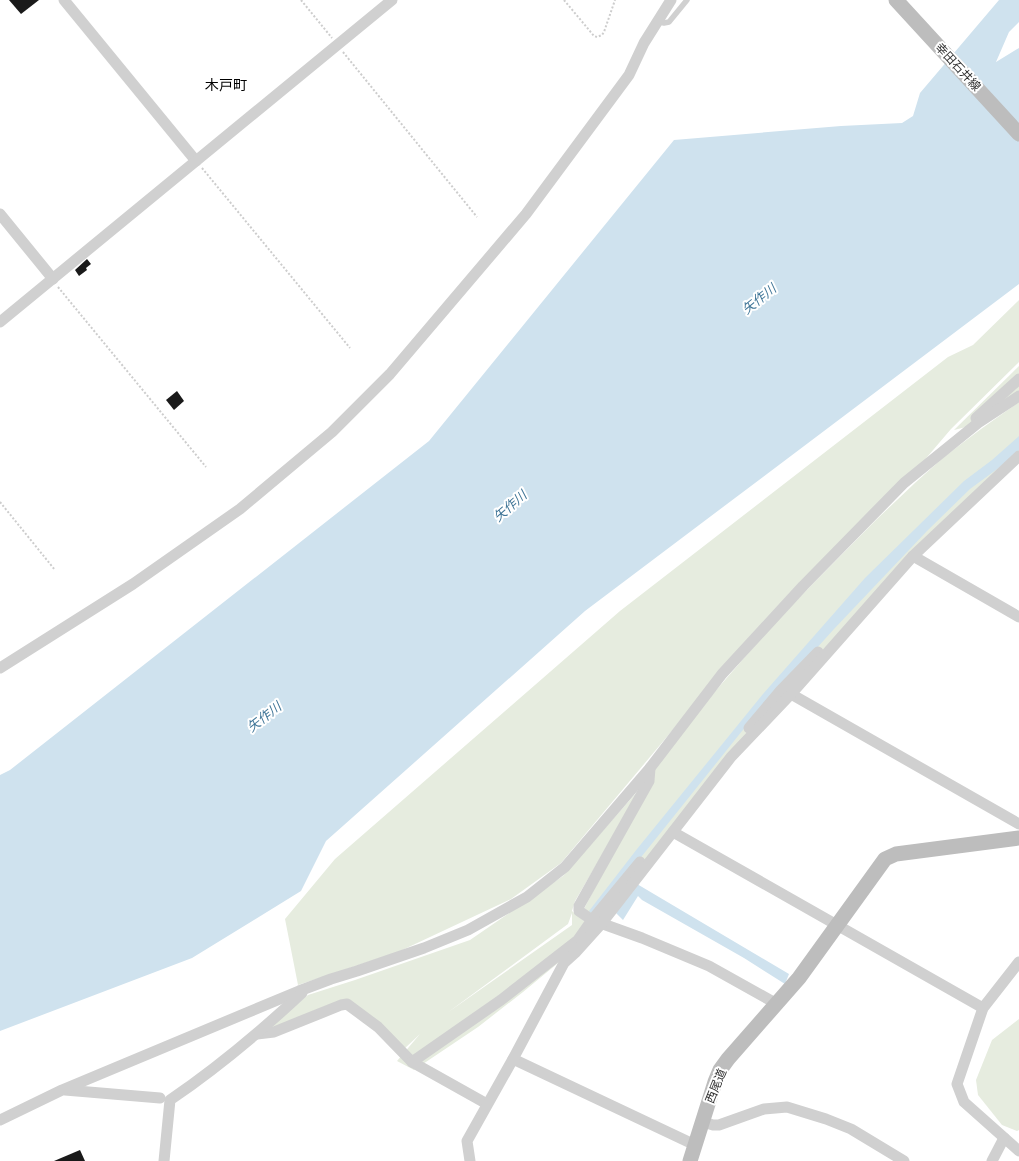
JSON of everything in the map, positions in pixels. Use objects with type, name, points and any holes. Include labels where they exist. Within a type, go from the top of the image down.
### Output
[{"type":"street","points":[[64,0],[196,161]]},
{"type":"street","points":[[0,322],[392,0]]},
{"type":"street","points":[[0,668],[133,584],[240,509],[332,432],[390,374],[526,214],[629,75],[644,43],[671,0]]},
{"type":"street","name":"幸田石井線","points":[[896,0],[1019,134]]},
{"type":"street","points":[[0,214],[53,280]]},
{"type":"street","points":[[965,433],[969,424],[1019,379]]},
{"type":"street","points":[[0,1120],[62,1090],[309,987],[424,948],[468,930],[527,898],[565,867],[650,768],[722,674],[803,586],[904,483],[978,423],[1019,396]]},
{"type":"street","points":[[470,1161],[467,1141],[564,963],[575,953],[669,827],[725,756],[781,690],[853,617],[909,555],[1019,452]]},
{"type":"street","points":[[412,1062],[500,1000],[578,940],[597,922],[673,832],[732,757],[791,694],[913,556],[1019,456]]},
{"type":"street","points":[[913,556],[1019,617]]},
{"type":"street","points":[[791,694],[1019,824]]},
{"type":"street","points":[[650,768],[649,781],[579,906],[579,911],[597,922],[642,938],[709,966],[777,1004]]},
{"type":"street","points":[[673,832],[983,1008]]},
{"type":"street","name":"西尾道","points":[[690,1161],[720,1070],[728,1058],[799,978],[885,859],[896,854],[1019,838]]},
{"type":"street","points":[[1019,962],[983,1008],[956,1084],[964,1102],[1019,1151]]},
{"type":"street","points":[[164,1161],[170,1100],[233,1054],[309,987]]},
{"type":"street","points":[[257,1034],[274,1032],[341,1005],[347,1004],[378,1027],[412,1062],[487,1104]]},
{"type":"street","points":[[513,1059],[695,1145]]},
{"type":"street","points":[[62,1090],[160,1098]]},
{"type":"street","points":[[702,1122],[719,1125],[764,1109],[787,1107],[826,1118],[851,1129],[904,1161]]},
{"type":"street","points":[[992,1161],[1004,1138]]},
{"type":"lane","points":[[657,21],[664,23],[669,22],[687,0]]},
{"type":"path","points":[[301,0],[477,217]]},
{"type":"path","points":[[564,0],[594,36],[597,37],[602,35],[604,32],[615,0]]},
{"type":"path","points":[[196,161],[350,348]]},
{"type":"path","points":[[53,280],[206,467]]},
{"type":"path","points":[[0,502],[55,570]]},
{"type":"shaded area","points":[[1019,300],[1019,362],[951,429],[922,463],[754,633],[561,863],[511,899],[398,952],[298,985],[285,919],[335,859],[620,611],[948,357],[973,345]]},
{"type":"shaded area","points":[[1019,366],[1019,392],[970,426],[954,430]]},
{"type":"shaded area","points":[[1019,402],[1019,454],[789,691],[601,919],[584,909],[656,766],[712,695],[777,620],[877,519],[944,457]]},
{"type":"shaded area","points":[[643,785],[575,901],[572,911],[592,928],[581,944],[478,1027],[414,1070],[397,1061],[420,1034],[403,1050],[354,1003],[274,1029],[271,1026],[308,995],[470,940],[563,876]],"holes":[[[572,913],[572,925],[447,1013],[568,924]]]},
{"type":"shaded area","points":[[1019,1019],[1019,1130],[1017,1131],[1002,1125],[978,1095],[976,1080],[992,1040]]},
{"type":"water","name":"矢作川","points":[[999,0],[1019,0],[1019,22],[1009,32],[996,62],[1019,48],[1019,284],[585,611],[326,841],[301,891],[192,958],[0,1031],[0,775],[10,770],[429,441],[674,140],[841,126],[902,123],[913,116],[920,93]]},
{"type":"water","points":[[1019,436],[1019,450],[1004,464],[970,489],[927,531],[834,629],[742,731],[594,916],[589,911],[637,849],[763,694],[865,578],[964,481],[992,460]]},
{"type":"water","points":[[637,884],[789,974],[785,984],[744,958],[642,900],[638,896],[623,920],[616,913]]},
{"type":"building","points":[[9,0],[39,0],[21,14]]},
{"type":"building","points":[[87,259],[91,264],[86,268],[87,270],[79,276],[75,270]]},
{"type":"building","points":[[177,391],[184,401],[174,410],[166,400]]},
{"type":"building","points":[[80,1150],[85,1161],[54,1161]]},
{"type":"district","name":"木戸町","points":[[226,85]]}]
